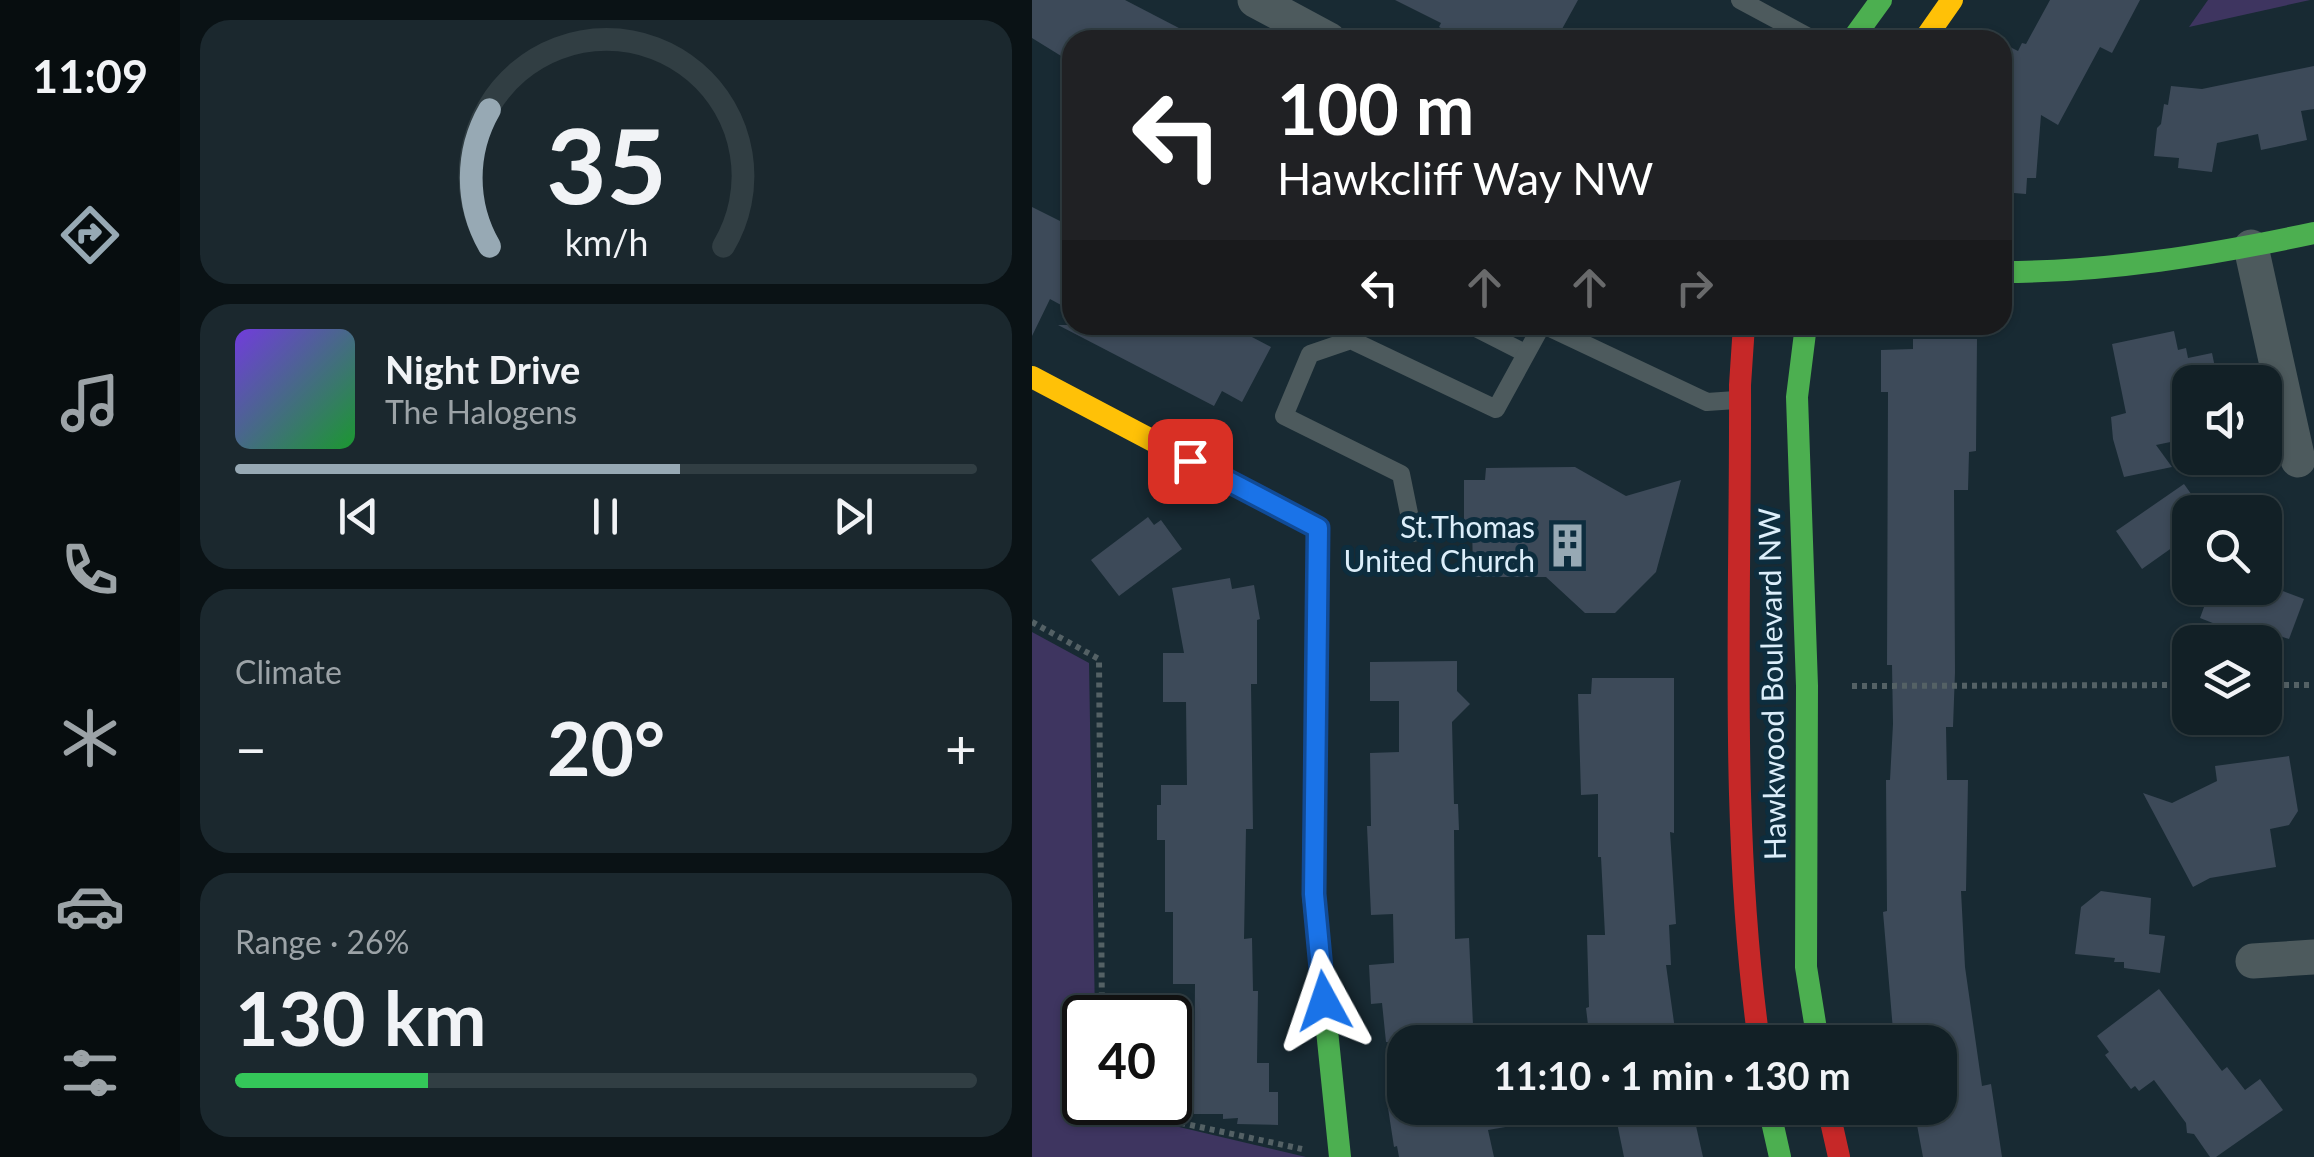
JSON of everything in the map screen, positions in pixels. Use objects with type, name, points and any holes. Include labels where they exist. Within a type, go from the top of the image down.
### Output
[{"type":"street","points":[[1254,0],[1310,30]]},
{"type":"street","points":[[1860,30],[1882,0]]},
{"type":"street","points":[[1931,30],[1952,0]]},
{"type":"street","points":[[2012,272],[2122,268],[2314,233]]},
{"type":"street","points":[[2252,247],[2298,460]]},
{"type":"street","name":"Hawkwood Boulevard NW","points":[[1743,335],[1740,400],[1741,802],[1750,977],[1757,1025]]},
{"type":"street","name":"Hawkwood Boulevard NW","points":[[1805,335],[1797,398],[1807,686],[1806,967],[1815,1025]]},
{"type":"street","points":[[1032,377],[1318,528],[1314,894],[1339,1150]]},
{"type":"street","points":[[2253,961],[2314,957]]},
{"type":"street","points":[[1773,1125],[1780,1157]]},
{"type":"street","points":[[1832,1125],[1839,1157]]},
{"type":"lane","points":[[1740,0],[1796,30]]},
{"type":"lane","points":[[1489,335],[1525,354]]},
{"type":"lane","points":[[1413,533],[1400,474],[1284,416],[1310,354],[1351,340],[1496,408],[1537,335]]},
{"type":"lane","points":[[1564,335],[1706,402],[1740,400]]},
{"type":"path","points":[[1032,622],[1099,658],[1102,995]]},
{"type":"path","points":[[2282,685],[2314,685]]},
{"type":"path","points":[[1852,686],[2172,686]]},
{"type":"path","points":[[1191,1125],[1302,1149],[1339,1150]]},
{"type":"shaded area","points":[[2208,0],[2310,0],[2189,27]]},
{"type":"shaded area","points":[[1032,632],[1089,663],[1095,995],[1062,995],[1062,1125],[1171,1125],[1306,1157],[1032,1157]]},
{"type":"building","points":[[1032,0],[1125,0],[1183,30],[1062,30],[1062,57],[1032,38]]},
{"type":"building","points":[[1395,0],[1578,0],[1562,30],[1445,30],[1439,27],[1441,23]]},
{"type":"building","points":[[2050,0],[2140,0],[2112,53],[2100,47],[2058,125],[2041,115],[2036,178],[2027,178],[2026,194],[2012,193],[2012,48],[2018,51],[2022,43],[2026,44]]},
{"type":"building","points":[[2314,66],[2314,109],[2301,111],[2307,140],[2261,150],[2258,134],[2217,143],[2212,172],[2178,168],[2179,158],[2154,156],[2157,128],[2164,104],[2168,105],[2171,86],[2202,89]]},
{"type":"building","points":[[1032,207],[1062,222],[1062,306],[1050,299],[1032,336]]},
{"type":"building","points":[[2174,331],[2178,350],[2186,348],[2188,358],[2212,353],[2214,365],[2172,365],[2172,442],[2156,445],[2172,467],[2124,477],[2111,417],[2126,413],[2112,344]]},
{"type":"building","points":[[1077,335],[1248,335],[1271,347],[1242,402],[1222,391],[1214,406]]},
{"type":"building","points":[[1913,339],[1977,339],[1976,451],[1969,452],[1968,490],[1954,490],[1955,672],[1953,727],[1946,727],[1947,780],[1968,780],[1966,891],[1961,891],[1965,967],[1982,1086],[1991,1084],[2002,1157],[1923,1157],[1917,1125],[1957,1125],[1957,1025],[1893,1025],[1883,912],[1887,911],[1886,780],[1890,780],[1893,724],[1892,665],[1887,665],[1888,392],[1881,392],[1881,350],[1913,349]]},
{"type":"building","name":"St.Thomas United Church","points":[[1575,467],[1626,496],[1681,480],[1656,572],[1615,613],[1585,613],[1546,577],[1473,577],[1472,519],[1464,520],[1464,480],[1485,480],[1486,468]]},
{"type":"building","points":[[2184,484],[2192,495],[2172,495],[2172,548],[2142,569],[2116,531]]},
{"type":"building","points":[[1148,517],[1154,525],[1161,520],[1182,549],[1119,596],[1091,560]]},
{"type":"building","points":[[1230,578],[1232,589],[1254,585],[1260,619],[1257,684],[1251,684],[1253,829],[1246,829],[1244,939],[1252,938],[1253,991],[1258,991],[1257,1063],[1269,1063],[1269,1092],[1278,1092],[1278,1125],[1237,1124],[1238,1118],[1223,1119],[1223,1114],[1194,1114],[1195,984],[1173,984],[1173,912],[1165,912],[1165,840],[1157,840],[1161,785],[1187,785],[1186,702],[1163,702],[1163,653],[1184,653],[1172,588]]},
{"type":"building","points":[[2282,591],[2304,599],[2289,639],[2282,637],[2282,625],[2218,625],[2200,618],[2205,605],[2282,605]]},
{"type":"building","points":[[1457,661],[1457,691],[1470,704],[1452,722],[1454,804],[1458,804],[1459,830],[1454,830],[1455,939],[1469,938],[1473,1025],[1387,1025],[1387,1042],[1382,1003],[1371,1004],[1369,965],[1394,963],[1393,914],[1371,915],[1367,826],[1371,826],[1370,753],[1399,752],[1399,701],[1370,701],[1370,662]]},
{"type":"building","points":[[1592,678],[1674,678],[1674,833],[1670,832],[1676,924],[1669,925],[1671,965],[1666,965],[1674,1025],[1588,1025],[1587,935],[1605,935],[1598,857],[1598,794],[1581,795],[1578,694],[1591,694]]},
{"type":"building","points":[[2289,756],[2298,811],[2289,825],[2270,829],[2276,867],[2210,878],[2193,887],[2143,793],[2172,803],[2217,781],[2215,766]]},
{"type":"building","points":[[2101,891],[2151,898],[2149,934],[2165,936],[2160,973],[2124,968],[2124,962],[2114,962],[2115,958],[2075,954],[2081,907]]},
{"type":"building","points":[[2159,989],[2222,1071],[2227,1067],[2245,1090],[2260,1079],[2283,1110],[2216,1157],[2210,1157],[2194,1134],[2187,1133],[2186,1123],[2154,1080],[2139,1091],[2135,1086],[2131,1089],[2105,1055],[2109,1052],[2097,1036]]},
{"type":"building","points":[[1391,1125],[1517,1125],[1488,1130],[1494,1157],[1399,1157],[1397,1146],[1394,1147]]},
{"type":"building","points":[[1617,1125],[1696,1125],[1703,1157],[1624,1157]]},
{"type":"traffic: fast","points":[[1859,30],[1881,0]]},
{"type":"traffic: fast","points":[[2012,272],[2159,261],[2314,233]]},
{"type":"traffic: fast","points":[[1805,335],[1797,397],[1807,686],[1806,967],[1815,1025]]},
{"type":"traffic: fast","points":[[1317,627],[1313,894],[1340,1157]]},
{"type":"traffic: fast","points":[[1773,1125],[1780,1157]]},
{"type":"traffic: slow","points":[[1931,30],[1952,0]]},
{"type":"traffic: slow","points":[[1032,377],[1318,528],[1317,627]]},
{"type":"traffic: jam","points":[[1743,335],[1740,797],[1757,1025]]},
{"type":"traffic: jam","points":[[1832,1125],[1839,1157]]},
{"type":"place","name":"St.Thomas United Church","points":[[1568,545]]},
{"type":"route","points":[[1190,461],[1318,528],[1314,894],[1324,1001]]}]
